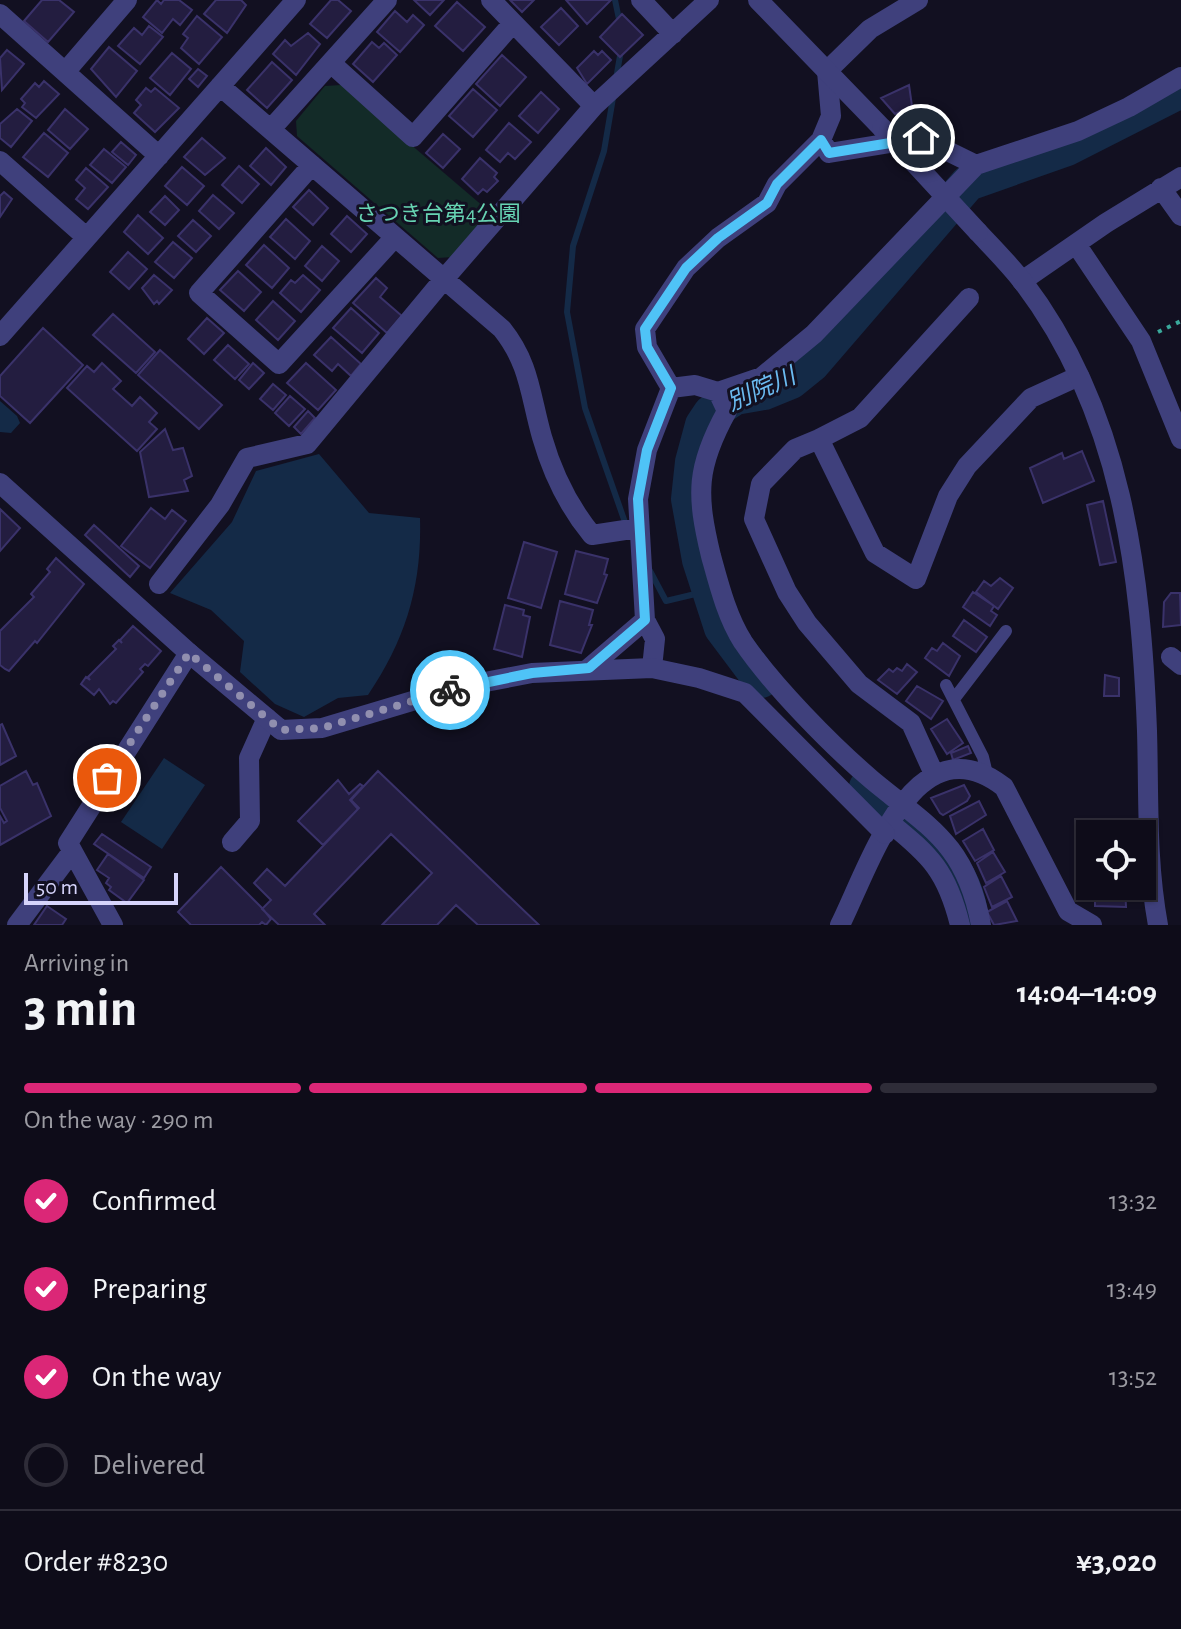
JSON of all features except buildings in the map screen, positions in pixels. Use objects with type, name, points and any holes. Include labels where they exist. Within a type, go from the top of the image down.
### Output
[{"type":"street","points":[[66,71],[127,0]]},
{"type":"street","points":[[0,336],[8,312],[86,237],[296,0]]},
{"type":"street","points":[[271,129],[387,0]]},
{"type":"street","points":[[491,0],[594,106]]},
{"type":"street","points":[[641,0],[673,34]]},
{"type":"street","points":[[159,584],[220,505],[247,458],[307,444],[594,106],[709,0]]},
{"type":"street","points":[[758,0],[882,128],[1022,281],[1058,334],[1079,376],[1118,478],[1132,542],[1147,733],[1149,876],[1158,925]]},
{"type":"street","points":[[827,71],[870,29],[918,0]]},
{"type":"street","points":[[0,14],[159,156]]},
{"type":"street","points":[[332,64],[413,137],[513,23]]},
{"type":"street","points":[[671,388],[647,347],[645,329],[686,268],[718,238],[767,203],[777,184],[821,140],[831,116],[827,71]]},
{"type":"street","points":[[671,388],[695,385],[718,392],[762,377],[794,354],[976,165],[1078,131],[1129,107],[1181,77]]},
{"type":"street","points":[[220,86],[502,329],[520,352],[543,441],[573,512],[592,535],[638,528]]},
{"type":"street","points":[[821,140],[829,153],[921,138],[976,165]]},
{"type":"street","points":[[0,161],[86,237]]},
{"type":"street","points":[[312,165],[199,293],[279,364],[395,237]]},
{"type":"street","points":[[1022,281],[1181,177]]},
{"type":"street","points":[[1161,188],[1181,216]]},
{"type":"street","points":[[1076,244],[1141,341],[1181,439]]},
{"type":"street","points":[[934,774],[911,723],[859,684],[807,623],[787,592],[754,519],[761,484],[795,449],[860,418],[969,298]]},
{"type":"street","points":[[819,439],[875,553],[916,579],[948,496],[967,466],[1031,398],[1079,376]]},
{"type":"street","points":[[652,668],[655,639],[645,620],[645,568],[638,528],[638,499],[647,450],[671,388]]},
{"type":"street","points":[[718,392],[727,411],[707,447],[700,491],[706,536],[733,624],[765,669],[870,778],[894,817],[951,846],[974,891],[981,925]]},
{"type":"street","points":[[0,483],[189,653],[281,730],[322,728],[459,687],[532,673],[589,668],[652,668],[699,678],[745,693],[894,817],[929,854],[950,892],[960,925]]},
{"type":"street","points":[[589,668],[645,620]]},
{"type":"street","points":[[113,925],[68,843],[74,828],[189,653]]},
{"type":"street","points":[[232,842],[250,821],[249,758],[267,718]]},
{"type":"street","points":[[840,925],[894,817],[934,774],[949,767],[987,774],[1004,787],[1068,911],[1092,925]]},
{"type":"street","points":[[17,925],[71,853]]},
{"type":"lane","points":[[954,699],[1006,631]]},
{"type":"lane","points":[[946,685],[983,757],[987,774]]},
{"type":"green space","name":"さつき台第4公園","points":[[341,85],[491,213],[453,257],[438,258],[297,136],[296,121],[325,86]]},
{"type":"water","points":[[0,401],[17,416],[20,423],[11,433],[0,432]]},
{"type":"water","points":[[319,454],[369,513],[420,518],[420,543],[414,589],[402,632],[368,695],[338,698],[304,717],[275,704],[240,672],[244,641],[211,610],[170,593],[232,522],[256,471]]},
{"type":"water","points":[[164,758],[205,785],[162,849],[121,822]]},
{"type":"waterway","points":[[615,0],[620,24]]},
{"type":"waterway","points":[[616,79],[621,50]]},
{"type":"waterway","name":"別院川","points":[[761,680],[722,628],[700,560],[689,499],[693,462],[703,425],[711,413],[735,397],[764,392],[791,381],[812,364],[968,183],[1067,148],[1181,90]]},
{"type":"waterway","points":[[613,98],[604,151],[573,246],[567,312],[585,408],[627,528]]},
{"type":"waterway","points":[[649,569],[666,601],[712,590]]},
{"type":"waterway","name":"別院川","points":[[867,787],[942,855],[954,871],[969,908]]},
{"type":"way so far","points":[[107,778],[189,653],[281,730],[322,728],[450,690]]},
{"type":"route","points":[[450,690],[532,673],[589,668],[645,620],[645,568],[638,528],[638,499],[647,450],[671,388],[647,347],[645,329],[686,268],[718,238],[767,203],[777,184],[821,140],[829,153],[921,138]]}]
